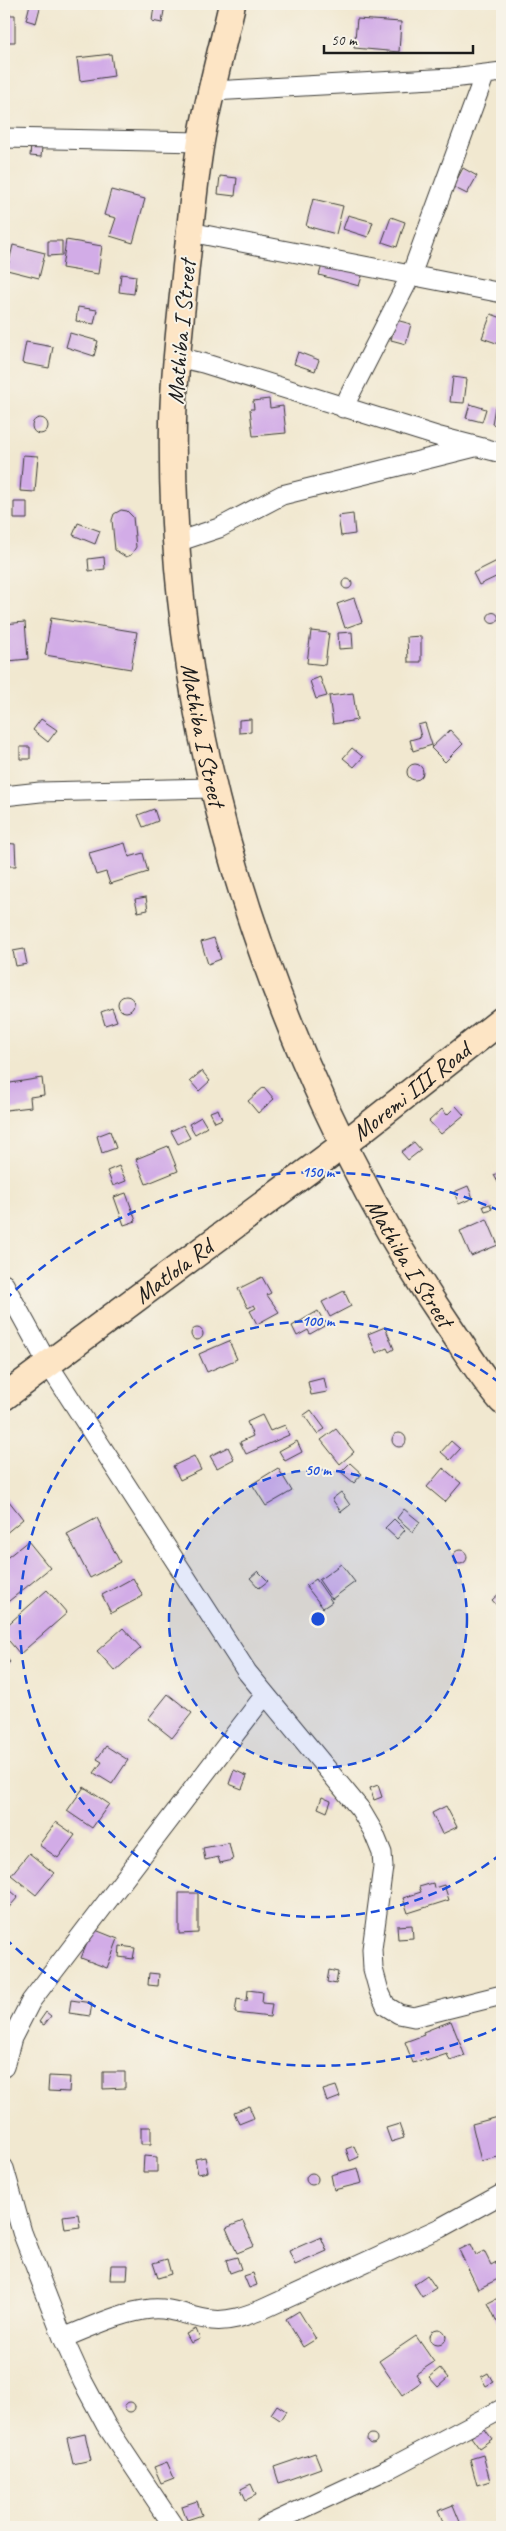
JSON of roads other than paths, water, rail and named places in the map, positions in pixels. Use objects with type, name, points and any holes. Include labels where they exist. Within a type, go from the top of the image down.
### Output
[{"type":"street","name":"Mathiba I Street","points":[[232,4],[201,142],[176,356],[173,422],[177,542],[182,616],[191,682],[212,788],[250,916],[281,1006],[343,1145],[384,1223],[432,1301],[501,1394]]},
{"type":"street","points":[[213,90],[442,79],[494,73],[411,275],[343,408]]},
{"type":"street","points":[[4,138],[201,142]]},
{"type":"street","points":[[190,232],[502,292]]},
{"type":"street","points":[[176,356],[203,362],[343,408],[502,453]]},
{"type":"street","points":[[177,542],[218,528],[282,495],[476,447]]},
{"type":"street","points":[[4,796],[49,791],[212,788]]},
{"type":"street","name":"Moremi III Road","points":[[343,1145],[502,1020]]},
{"type":"street","name":"Matlola Rd","points":[[4,1396],[343,1145]]},
{"type":"street","points":[[4,1284],[48,1364],[246,1672],[264,1696],[360,1809],[380,1842],[383,1867],[372,1949],[379,1991],[386,2006],[399,2014],[414,2017],[502,1995]]},
{"type":"street","points":[[4,2067],[8,2035],[31,2002],[264,1696]]},
{"type":"street","points":[[4,2168],[13,2206],[63,2338],[83,2382],[106,2425],[174,2527]]},
{"type":"street","points":[[63,2338],[130,2313],[151,2309],[167,2309],[210,2320],[241,2317],[261,2310],[440,2228],[502,2194]]},
{"type":"street","points":[[264,2527],[384,2471],[502,2409]]}]
